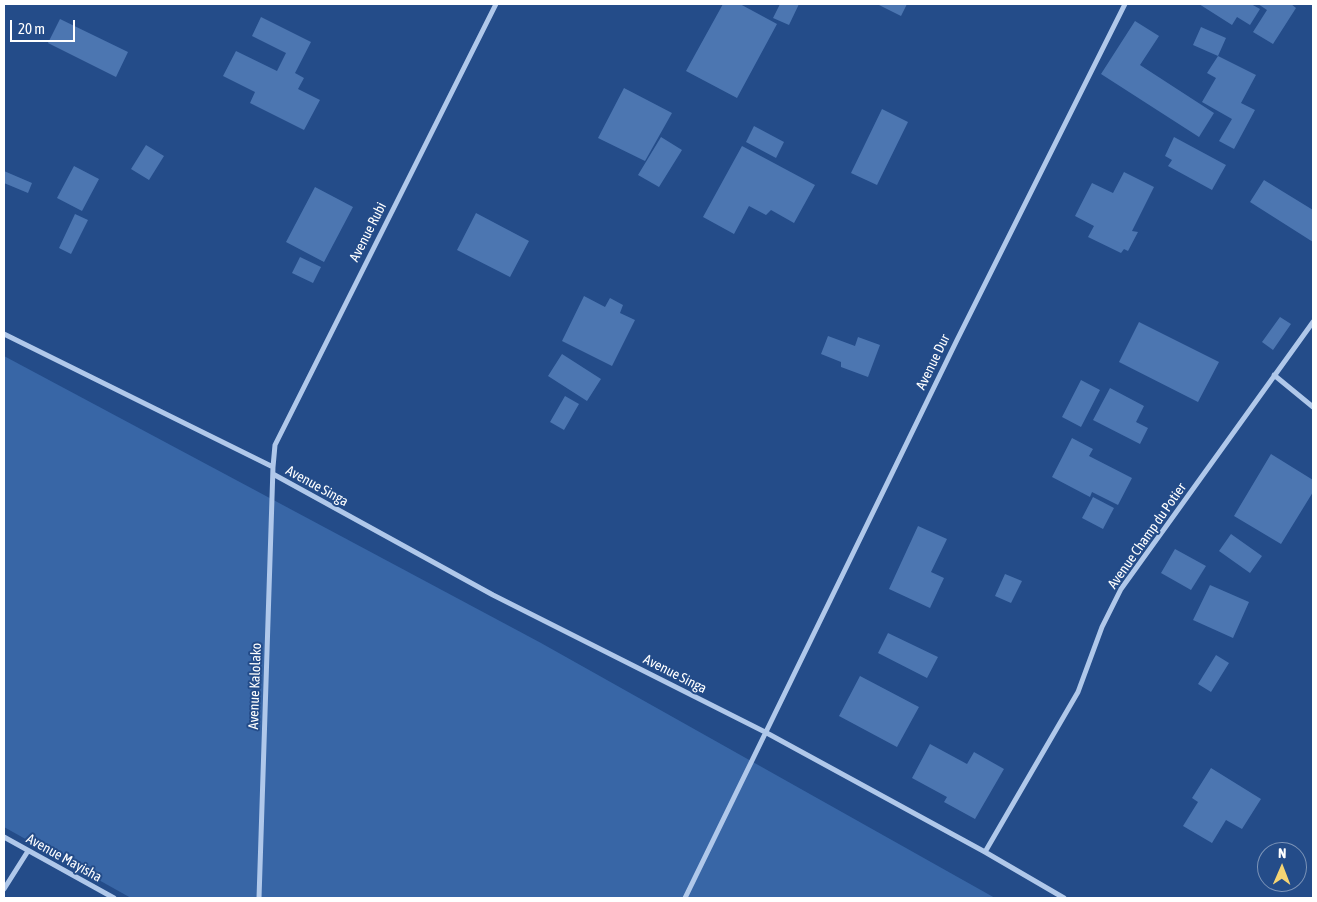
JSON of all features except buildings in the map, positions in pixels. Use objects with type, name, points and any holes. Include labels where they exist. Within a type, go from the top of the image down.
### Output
[{"type":"street","name":"Avenue Rubi","points":[[273,474],[275,445],[283,427],[496,4]]},
{"type":"street","name":"Avenue Dur","points":[[685,898],[970,313],[1125,4]]},
{"type":"street","name":"Avenue Champ du Potier","points":[[986,852],[1078,692],[1102,627],[1122,589],[1313,322]]},
{"type":"street","name":"Avenue Singa","points":[[4,334],[273,466]]},
{"type":"street","points":[[1274,375],[1313,407]]},
{"type":"street","name":"Avenue Singa","points":[[273,474],[492,595],[765,732],[986,852],[1064,898]]},
{"type":"street","name":"Avenue Kalolako","points":[[259,898],[273,474]]},
{"type":"street","name":"Avenue Mayisha","points":[[4,837],[114,898]]},
{"type":"street","points":[[4,889],[28,851]]},
{"type":"shaded area","points":[[4,356],[541,643],[995,898],[131,898],[4,827]]}]
